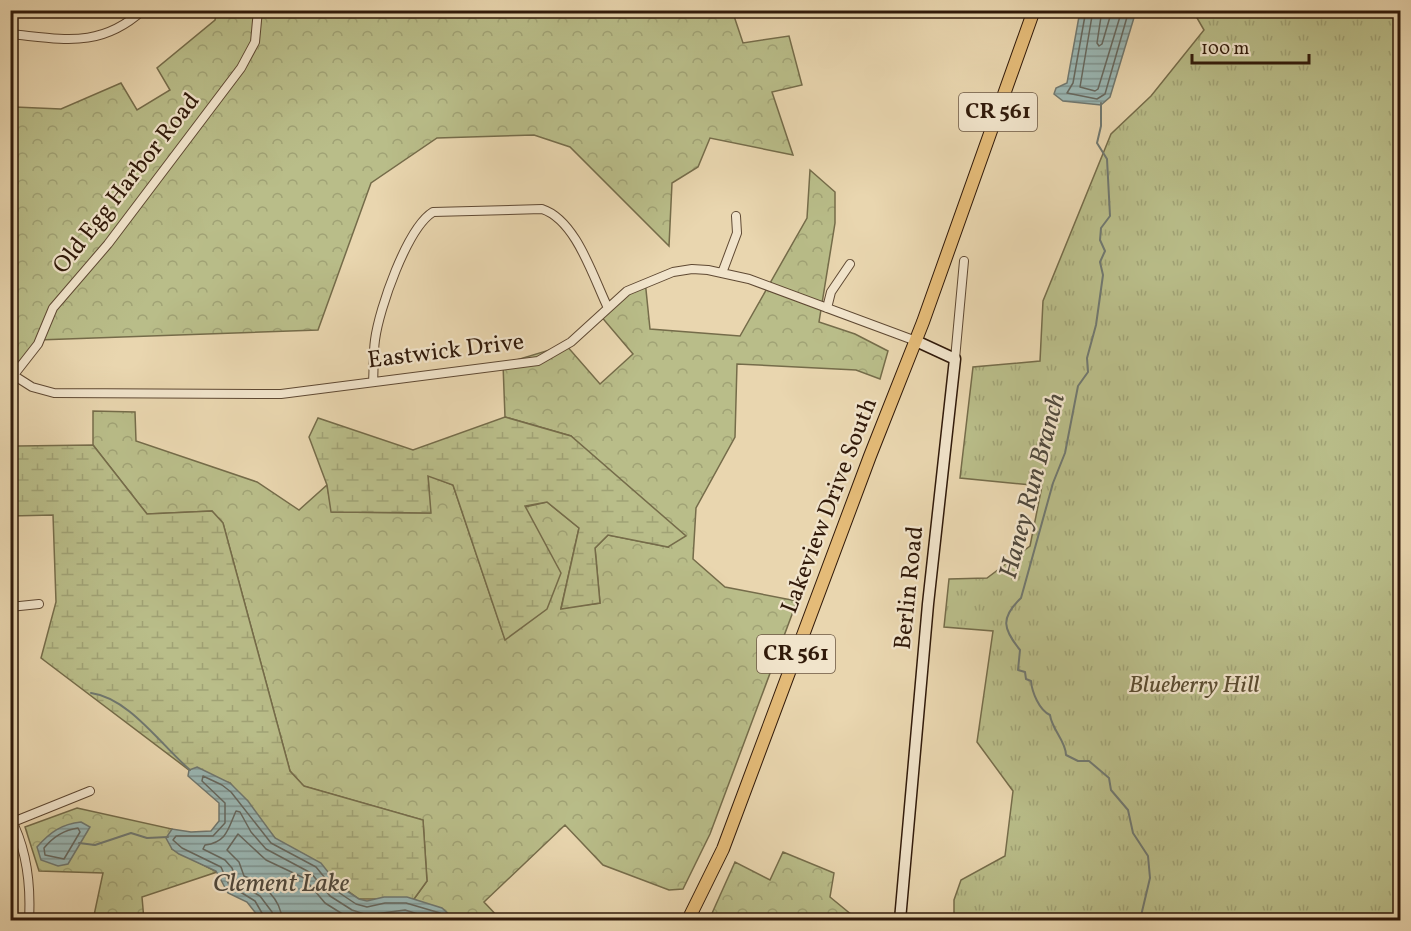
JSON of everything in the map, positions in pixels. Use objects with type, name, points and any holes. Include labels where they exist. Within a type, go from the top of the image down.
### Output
[{"type":"main road","name":"CR 561","points":[[916,341],[1034,10]]},
{"type":"main road","name":"Lakeview Drive South","points":[[688,921],[723,849],[916,341]]},
{"type":"street","points":[[10,34],[75,39],[104,36],[127,25],[143,10]]},
{"type":"street","name":"Old Egg Harbor Road","points":[[12,374],[38,344],[53,308],[108,244],[241,68],[255,42],[258,10]]},
{"type":"street","points":[[373,382],[374,342],[382,311],[413,231],[433,212],[542,209],[552,213],[568,226],[608,308]]},
{"type":"street","points":[[722,273],[737,233],[736,216]]},
{"type":"street","name":"Berlin Road","points":[[900,921],[928,604],[964,261]]},
{"type":"street","points":[[827,308],[831,292],[850,264]]},
{"type":"street","name":"Eastwick Drive","points":[[12,374],[42,391],[66,394],[282,394],[538,361],[572,342],[627,291],[673,272],[692,269],[749,279],[916,341],[955,359]]},
{"type":"street","points":[[10,607],[39,604]]},
{"type":"street","points":[[29,921],[28,872],[23,848],[12,820],[90,791]]},
{"type":"green space","points":[[732,10],[743,43],[789,36],[802,85],[772,92],[793,155],[710,138],[698,167],[672,183],[669,246],[570,147],[534,135],[437,138],[371,183],[318,330],[38,340],[11,374],[11,110],[15,107],[61,109],[121,83],[137,110],[170,90],[157,68],[215,20],[217,11]]},
{"type":"green space","name":"Blueberry Hill","points":[[1193,11],[1400,11],[1400,920],[1194,920],[1185,915],[1180,920],[954,920],[954,900],[961,880],[1005,856],[1013,791],[977,742],[993,631],[944,627],[949,579],[987,578],[1030,546],[1042,486],[960,478],[973,367],[1040,361],[1043,301],[1111,134],[1151,96],[1204,30]]},
{"type":"green space","points":[[810,170],[835,192],[835,223],[819,322],[855,334],[888,351],[880,379],[856,370],[737,364],[735,437],[696,508],[693,559],[725,587],[797,601],[710,834],[683,889],[669,890],[603,865],[565,825],[484,902],[501,920],[452,920],[414,899],[427,881],[423,820],[303,786],[290,771],[223,523],[212,511],[147,514],[93,445],[93,411],[135,412],[136,441],[257,482],[299,510],[327,485],[332,512],[430,513],[428,475],[453,485],[505,639],[525,507],[547,502],[579,528],[561,608],[600,603],[595,548],[608,535],[668,547],[571,436],[505,417],[503,364],[566,345],[600,384],[633,354],[599,314],[645,280],[650,329],[740,336],[807,218]]},
{"type":"green space","points":[[505,417],[571,436],[686,536],[668,547],[608,535],[595,548],[600,603],[561,609],[579,528],[547,502],[525,506],[561,573],[547,609],[505,640],[453,485],[428,476],[431,513],[331,512],[327,485],[309,437],[318,418],[413,450]]},
{"type":"green space","points":[[11,442],[18,446],[93,445],[147,514],[212,511],[223,523],[290,771],[304,786],[423,820],[427,881],[414,899],[359,899],[275,838],[230,783],[189,770],[41,658],[56,602],[53,515],[11,516]]},
{"type":"green space","points":[[77,808],[172,829],[172,849],[217,872],[142,897],[144,920],[93,920],[103,873],[39,871],[25,827]]},
{"type":"green space","points":[[783,852],[834,873],[830,897],[858,920],[709,920],[735,862],[770,880]]},
{"type":"water","points":[[1080,11],[1136,11],[1110,97],[1101,105],[1063,101],[1054,94],[1056,88],[1067,83]]},
{"type":"water","name":"Clement Lake","points":[[197,767],[230,783],[248,801],[275,838],[321,863],[339,886],[359,899],[367,901],[384,897],[407,897],[442,908],[455,920],[261,920],[247,902],[228,893],[216,871],[179,854],[172,849],[166,838],[172,829],[191,832],[211,831],[219,821],[219,803],[188,776],[189,770]]},
{"type":"water","points":[[81,822],[90,827],[68,864],[58,866],[41,860],[37,847],[47,837],[62,827]]},
{"type":"waterway","name":"Haney Run Branch","points":[[1101,103],[1101,126],[1097,143],[1107,159],[1110,216],[1101,228],[1100,240],[1105,251],[1100,262],[1103,275],[1096,325],[1087,358],[1088,372],[1078,386],[1065,453],[1053,483],[1021,598],[1014,605],[1006,624],[1010,636],[1020,650],[1018,670],[1025,672],[1026,679],[1031,681],[1037,700],[1050,715],[1053,726],[1064,745],[1066,755],[1078,761],[1089,761],[1109,778],[1111,790],[1128,810],[1133,833],[1148,856],[1150,878],[1140,920]]},
{"type":"waterway","points":[[91,693],[105,697],[131,713],[190,770]]},
{"type":"waterway","points":[[79,843],[95,845],[131,833],[147,838],[168,837]]}]
